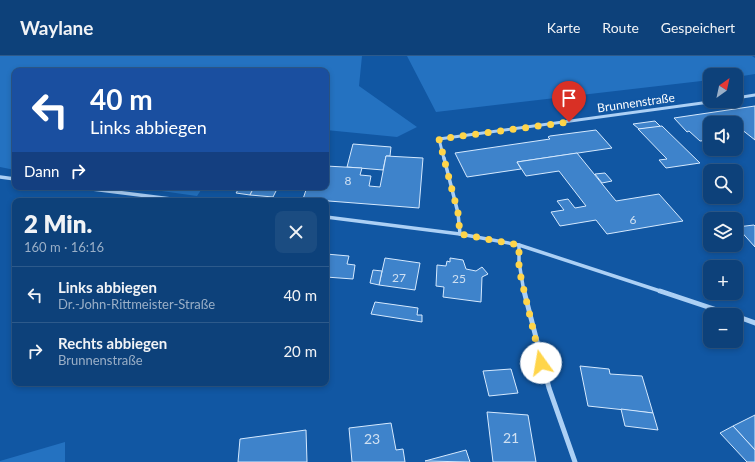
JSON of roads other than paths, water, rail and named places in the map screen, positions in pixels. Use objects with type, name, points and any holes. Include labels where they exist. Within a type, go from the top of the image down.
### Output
[{"type":"street","points":[[743,97],[755,95]]},
{"type":"street","name":"Brunnenstraße","points":[[460,234],[458,213],[439,139],[703,103]]},
{"type":"street","points":[[0,177],[12,179]]},
{"type":"street","points":[[100,190],[163,198]]},
{"type":"street","points":[[329,217],[460,234],[519,245],[566,258],[712,308]]},
{"type":"street","points":[[519,245],[519,269],[541,363],[562,428],[575,462]]},
{"type":"street","points":[[743,319],[755,323]]}]
